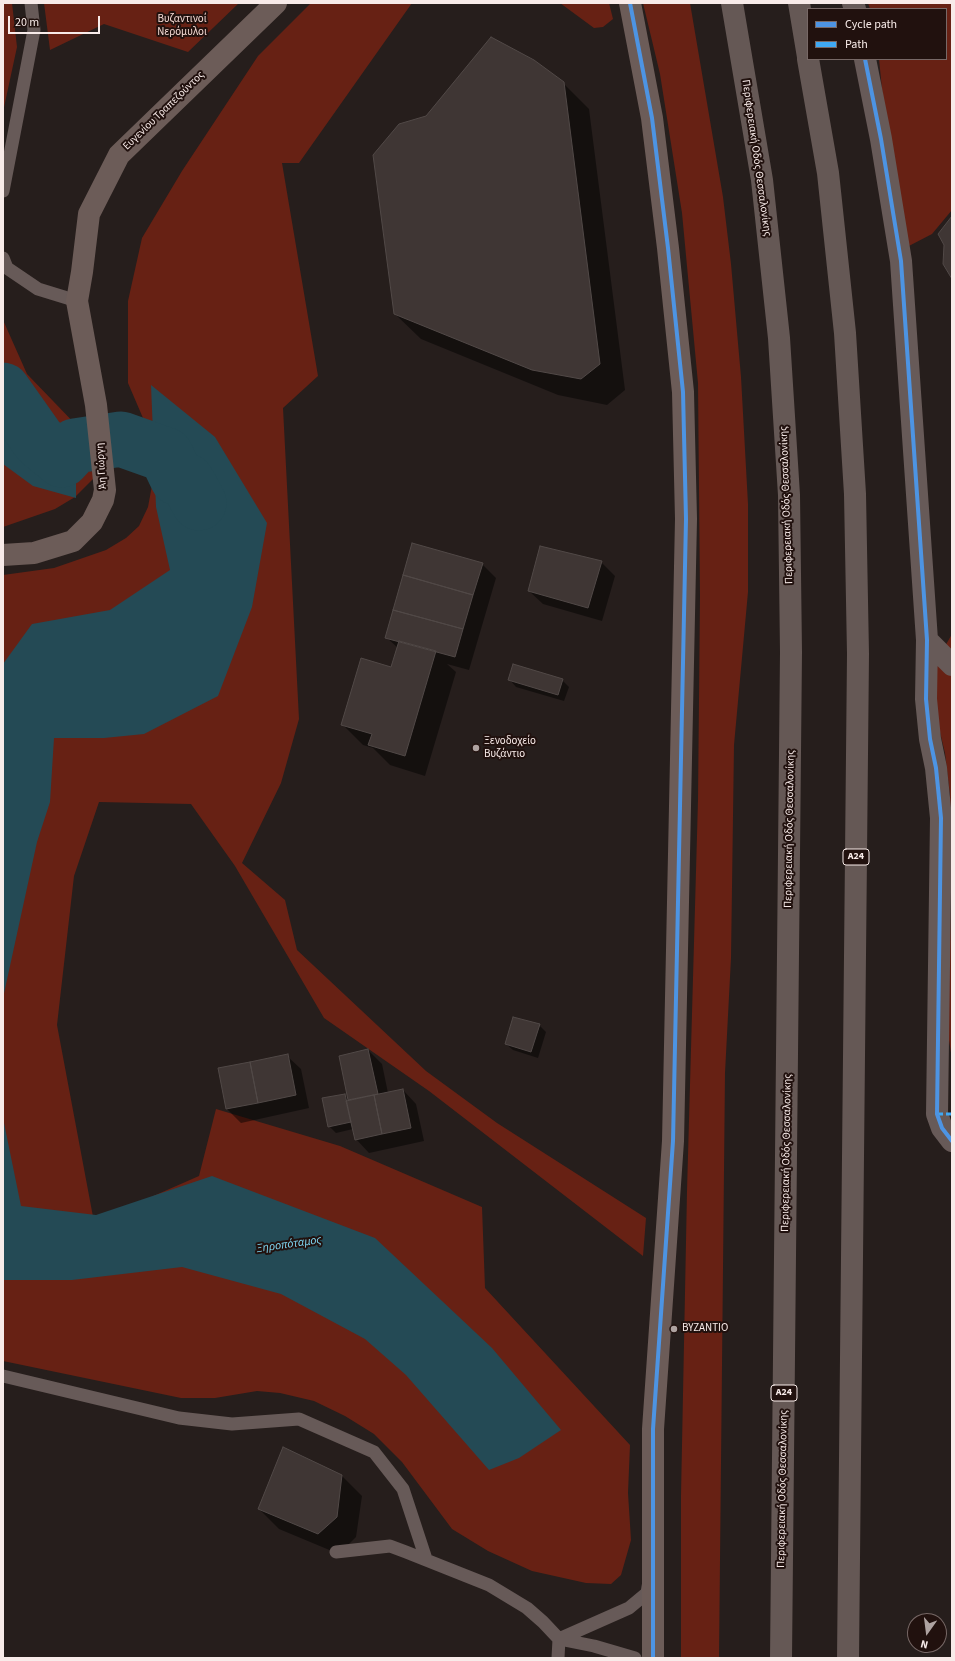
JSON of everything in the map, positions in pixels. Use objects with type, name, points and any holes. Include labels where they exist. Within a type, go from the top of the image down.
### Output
[{"type":"highway","name":"Περιφερειακή Οδός Θεσσαλονίκης","points":[[732,3],[762,180],[779,338],[789,495],[791,668],[781,1658]]},
{"type":"highway","name":"Α24","points":[[798,3],[807,52]]},
{"type":"highway","name":"Α24","points":[[808,60],[828,173],[846,333],[855,494],[858,662],[848,1658]]},
{"type":"street","name":"Ευγενίου Τραπεζούντος","points":[[96,405],[76,301],[82,272],[89,214],[119,155],[276,3]]},
{"type":"street","points":[[630,3],[652,118],[668,248],[683,392],[686,519],[673,1141],[653,1407],[653,1658]]},
{"type":"street","points":[[865,60],[881,140],[901,261],[927,640],[926,699],[930,739],[936,768],[941,818],[936,1101],[937,1114],[942,1128],[952,1141]]},
{"type":"street","name":"Άη Γιώργη","points":[[3,555],[34,553],[73,541],[92,522],[103,500],[105,490],[96,405]]},
{"type":"street","points":[[927,640],[952,665]]},
{"type":"lane","points":[[3,192],[34,30],[31,3]]},
{"type":"lane","points":[[3,258],[7,268],[38,289],[76,301]]},
{"type":"lane","points":[[3,1376],[179,1418],[232,1424],[299,1419],[374,1452],[403,1489],[426,1560]]},
{"type":"lane","points":[[336,1552],[390,1546],[489,1585],[543,1622],[558,1639],[594,1646],[635,1658]]},
{"type":"lane","points":[[558,1639],[629,1608],[647,1593],[653,1564]]},
{"type":"lane","points":[[558,1639],[558,1658]]},
{"type":"green space","points":[[3,3],[12,3],[17,47],[3,112]]},
{"type":"green space","name":"Βυζαντινοί Νερόμυλοι","points":[[44,3],[239,3],[188,52],[104,24],[50,50]]},
{"type":"green space","points":[[311,3],[412,3],[299,163],[282,163],[318,376],[283,408],[299,719],[281,783],[242,863],[285,900],[297,950],[426,1071],[497,1123],[646,1218],[643,1256],[429,1091],[324,1018],[235,866],[191,804],[99,802],[74,876],[57,1025],[94,1222],[199,1176],[216,1109],[340,1146],[482,1207],[485,1288],[630,1445],[628,1493],[631,1540],[621,1575],[611,1584],[586,1583],[532,1571],[488,1551],[452,1529],[402,1462],[374,1434],[345,1416],[314,1401],[280,1393],[257,1391],[215,1398],[181,1398],[3,1361],[3,575],[54,568],[106,550],[126,538],[139,526],[148,507],[158,453],[128,383],[128,301],[142,238],[182,171],[258,56]]},
{"type":"green space","points":[[560,3],[609,3],[613,19],[603,27],[594,28]]},
{"type":"green space","points":[[643,3],[690,3],[723,197],[731,264],[741,377],[748,504],[748,592],[734,745],[731,958],[725,1073],[719,1658],[681,1658],[681,1495],[687,1191],[698,800],[700,596],[698,383],[682,213],[660,74]]},
{"type":"green space","points":[[868,3],[952,3],[952,210],[932,234],[905,248],[886,129],[879,60],[947,60],[947,8],[870,8]]},
{"type":"green space","points":[[3,320],[27,374],[81,430],[99,473],[75,497],[55,509],[3,527]]},
{"type":"green space","points":[[952,634],[952,878],[950,795],[945,753],[927,678]]},
{"type":"green space","points":[[952,878],[952,1059],[949,1040],[948,1005]]},
{"type":"water","points":[[3,380],[9,389],[76,436],[76,498],[33,486],[3,464]]},
{"type":"water","points":[[151,385],[215,437],[267,523],[252,607],[218,696],[144,734],[104,738],[54,738],[50,802],[37,842],[3,998],[3,664],[32,624],[110,610],[170,570],[156,507]]},
{"type":"water","points":[[3,1118],[21,1206],[96,1215],[212,1176],[375,1238],[492,1348],[561,1430],[519,1458],[489,1470],[406,1375],[365,1339],[281,1294],[182,1267],[72,1280],[3,1280]]},
{"type":"building","points":[[491,37],[534,60],[564,82],[600,364],[581,379],[532,370],[394,314],[373,155],[399,124],[426,116]]},
{"type":"building","points":[[952,216],[952,279],[943,264],[944,245],[938,234]]},
{"type":"building","points":[[412,543],[483,563],[473,595],[403,575]]},
{"type":"building","points":[[540,546],[602,561],[588,608],[528,591]]},
{"type":"building","points":[[403,575],[473,595],[463,629],[393,610]]},
{"type":"building","points":[[393,610],[463,629],[455,657],[385,638]]},
{"type":"building","points":[[399,641],[436,651],[405,756],[368,745],[372,734],[341,725],[361,658],[391,667]]},
{"type":"building","points":[[513,664],[563,679],[558,695],[508,680]]},
{"type":"building","points":[[513,1017],[540,1024],[531,1052],[505,1044]]},
{"type":"building","points":[[368,1049],[378,1094],[348,1100],[339,1056]]},
{"type":"building","points":[[288,1054],[296,1095],[258,1103],[250,1062]]},
{"type":"building","points":[[250,1062],[258,1103],[226,1109],[218,1068]]},
{"type":"building","points":[[403,1089],[411,1128],[382,1134],[374,1095]]},
{"type":"building","points":[[345,1094],[351,1122],[328,1127],[322,1098]]},
{"type":"building","points":[[374,1095],[382,1134],[355,1140],[346,1101]]},
{"type":"building","points":[[283,1447],[342,1475],[337,1517],[318,1534],[258,1509]]},
{"type":"waterway","name":"Ξηροπόταμος","points":[[3,390],[39,441],[62,460],[75,446],[121,439],[166,455],[177,478],[187,481],[199,503]]},
{"type":"marked path","points":[[937,1114],[952,1114]]},
{"type":"cycle path","points":[[630,3],[652,118],[668,248],[683,392],[686,519],[673,1141],[653,1429],[653,1658]]},
{"type":"cycle path","points":[[865,60],[881,139],[901,261],[927,640],[926,699],[930,739],[936,768],[941,818],[937,1114],[942,1128],[952,1141]]},
{"type":"place","name":"Ξενοδοχείο Βυζάντιο","points":[[476,748]]},
{"type":"place","name":"ΒΥΖΑΝΤΙΟ","points":[[674,1329]]}]
